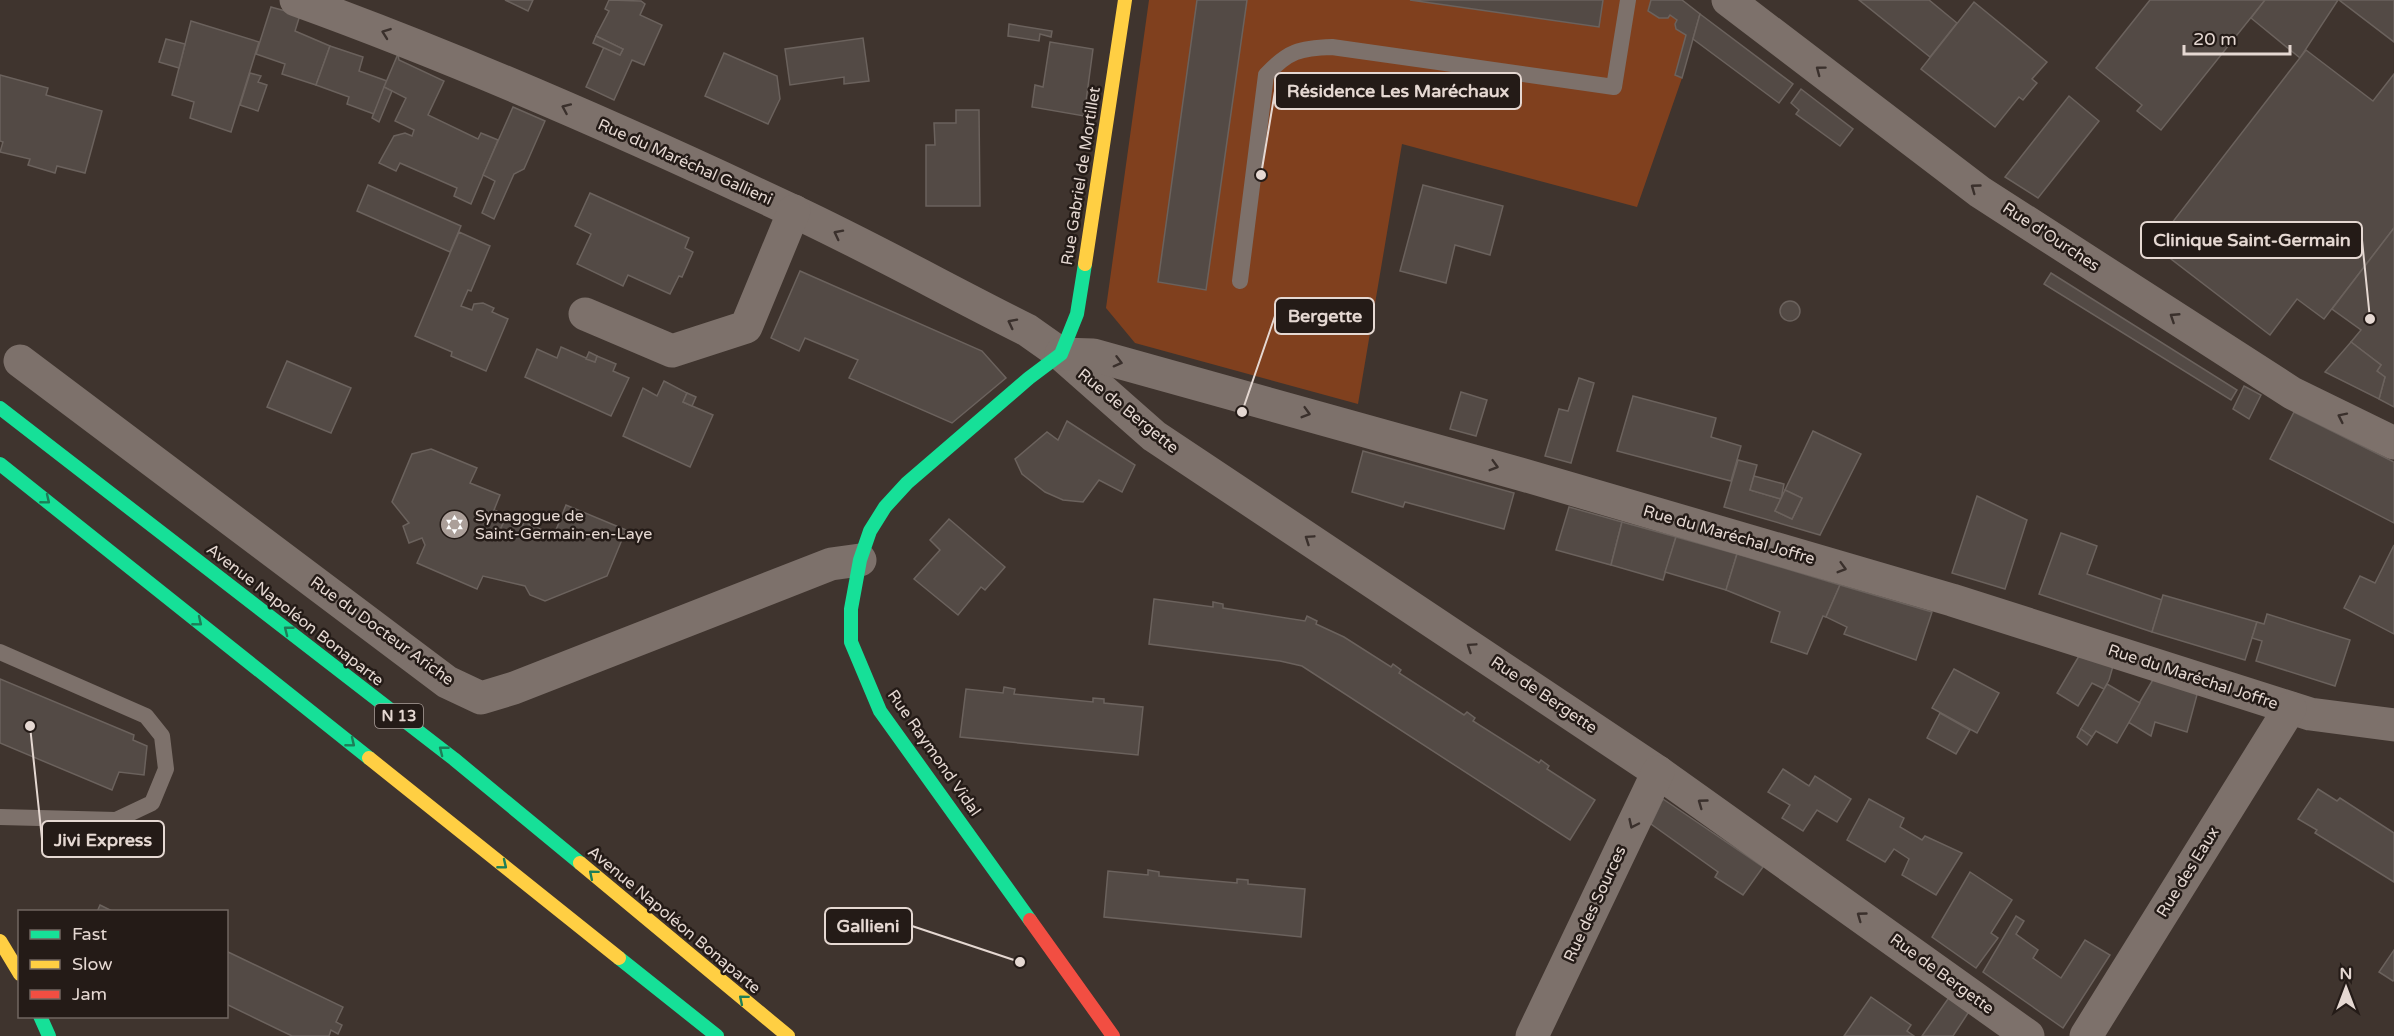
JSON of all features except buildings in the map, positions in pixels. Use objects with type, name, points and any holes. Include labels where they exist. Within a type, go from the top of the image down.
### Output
[{"type":"main road","name":"Rue Gabriel de Mortillet","points":[[1061,354],[1077,314],[1125,0]]},
{"type":"main road","name":"Rue Raymond Vidal","points":[[1061,354],[1029,378],[907,483],[885,507],[870,531],[860,560],[851,609],[851,642],[880,711],[1113,1036]]},
{"type":"main road","name":"Avenue Napoléon Bonaparte","points":[[0,408],[454,759],[788,1036]]},
{"type":"main road","points":[[0,464],[717,1036]]},
{"type":"main road","points":[[40,1018],[49,1036]]},
{"type":"street","name":"Rue du Maréchal Gallieni","points":[[296,0],[399,37],[550,101],[794,212],[1027,330],[1061,354]]},
{"type":"street","name":"Rue d'Ourches","points":[[1728,0],[1980,192],[2292,393],[2394,443]]},
{"type":"street","points":[[585,314],[672,351],[746,327],[794,212]]},
{"type":"street","name":"Rue du Maréchal Joffre","points":[[1061,354],[1093,355],[1520,474],[1952,600],[2310,714],[2394,725]]},
{"type":"street","name":"Rue de Bergette","points":[[1061,354],[1154,436],[1658,772],[2028,1036]]},
{"type":"street","name":"Rue du Docteur Ariche","points":[[20,361],[447,682],[481,698],[525,684],[831,564],[860,560]]},
{"type":"street","name":"Rue des Eaux","points":[[2086,1036],[2290,708]]},
{"type":"street","name":"Rue des Sources","points":[[1532,1036],[1658,772]]},
{"type":"lane","points":[[1240,281],[1266,75],[1279,60],[1305,47],[1332,47],[1614,87],[1628,0]]},
{"type":"lane","points":[[0,652],[146,716],[162,736],[166,769],[152,803],[116,819],[0,817]]},
{"type":"shaded area","points":[[1149,0],[1682,0],[1700,14],[1682,78],[1637,207],[1402,144],[1358,404],[1135,343],[1106,308]]},
{"type":"traffic: fast","points":[[1030,920],[880,711],[851,642],[851,609],[860,560],[870,531],[885,507],[907,483],[1029,378],[1061,354],[1077,314],[1085,264]]},
{"type":"traffic: fast","points":[[0,408],[454,759],[580,863]]},
{"type":"traffic: fast","points":[[0,464],[369,758]]},
{"type":"traffic: fast","points":[[619,958],[717,1036]]},
{"type":"traffic: fast","points":[[41,1018],[49,1036]]},
{"type":"traffic: slow","points":[[1085,264],[1125,0]]},
{"type":"traffic: slow","points":[[369,758],[619,958]]},
{"type":"traffic: slow","points":[[580,863],[788,1036]]},
{"type":"traffic: slow","points":[[0,941],[18,971]]},
{"type":"traffic: jam","points":[[1030,920],[1113,1036]]},
{"type":"place","name":"Résidence Les Maréchaux","points":[[1261,175]]},
{"type":"place","name":"Clinique Saint-Germain","points":[[2370,319]]},
{"type":"place","name":"Bergette","points":[[1242,412]]},
{"type":"place","name":"Synagogue de Saint-Germain-en-Laye","points":[[454,525]]},
{"type":"place","name":"Jivi Express","points":[[30,726]]},
{"type":"place","name":"Gallieni","points":[[1020,962]]}]
